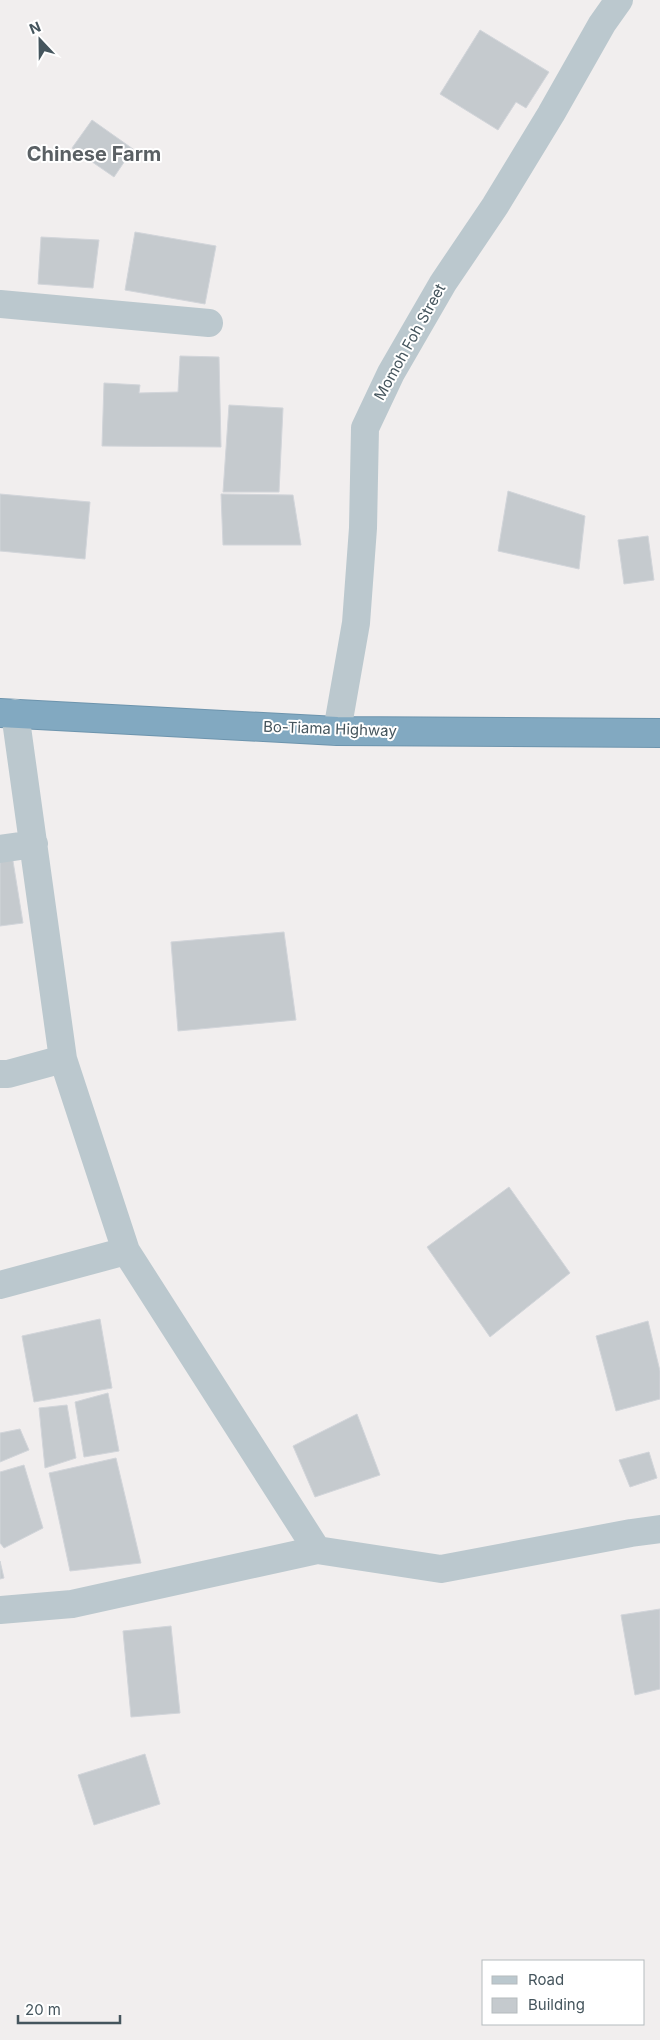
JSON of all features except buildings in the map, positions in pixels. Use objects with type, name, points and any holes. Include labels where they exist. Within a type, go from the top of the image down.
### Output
[{"type":"highway","name":"Bo-Tiama Highway","points":[[8,713],[337,731],[660,733]]},
{"type":"street","name":"Momoh Foh Street","points":[[337,731],[356,623],[363,528],[365,428],[391,372],[442,283],[495,206],[551,114],[602,24],[619,0]]},
{"type":"street","points":[[0,304],[209,323]]},
{"type":"street","points":[[8,713],[34,844],[63,1059],[126,1251],[317,1550]]},
{"type":"street","points":[[0,849],[34,844]]},
{"type":"street","points":[[0,1074],[8,1074],[63,1059]]},
{"type":"street","points":[[0,1285],[126,1251]]},
{"type":"street","points":[[0,1610],[72,1604],[317,1550],[441,1569],[660,1529]]},
{"type":"district","name":"Chinese Farm","points":[[94,154]]}]
